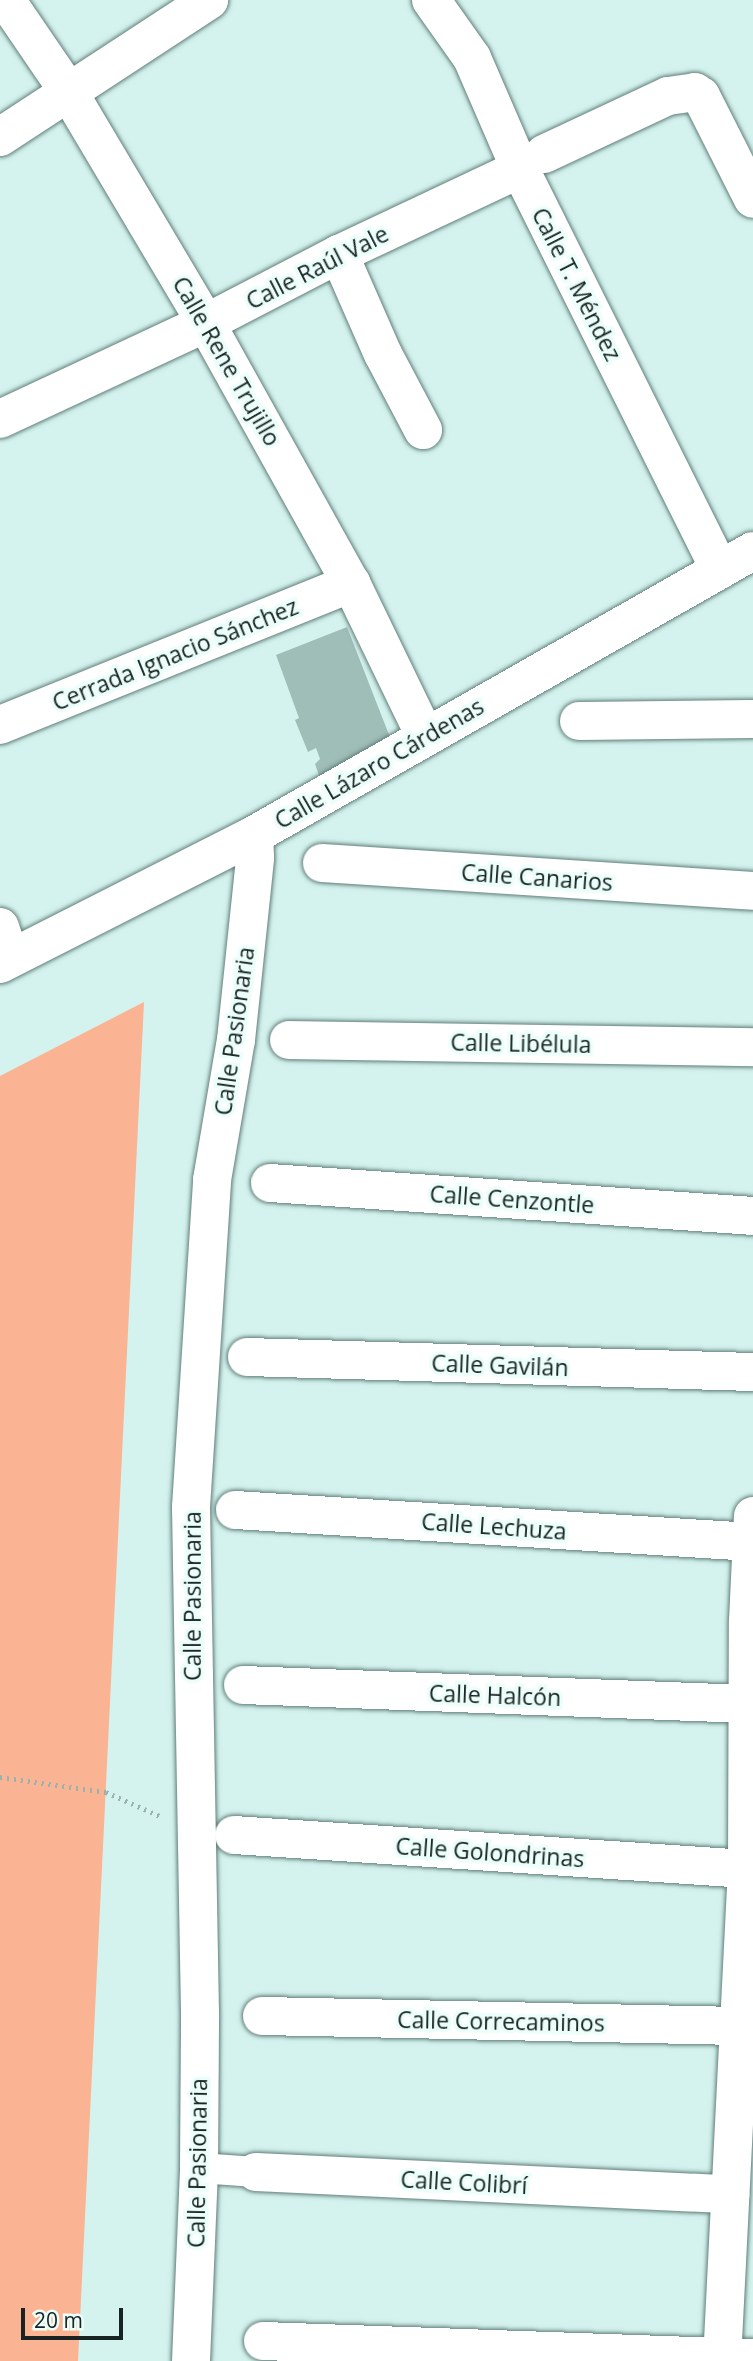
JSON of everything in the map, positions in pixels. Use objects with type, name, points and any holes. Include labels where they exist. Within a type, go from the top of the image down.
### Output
[{"type":"street","name":"Calle Rene Trujillo","points":[[6,0],[68,91],[206,323],[351,583],[425,736]]},
{"type":"street","points":[[0,137],[209,0]]},
{"type":"street","name":"Calle T. Méndez","points":[[431,0],[472,58],[532,161],[720,570]]},
{"type":"street","name":"Calle Raúl Vale","points":[[0,419],[206,323],[339,254],[668,96],[695,92],[701,96],[753,198]]},
{"type":"street","points":[[339,254],[383,354],[423,430]]},
{"type":"street","name":"Calle Lázaro Cárdenas","points":[[3,950],[254,835],[753,551]]},
{"type":"street","name":"Cerrada Ignacio Sánchez","points":[[0,725],[351,583]]},
{"type":"street","points":[[579,721],[753,719]]},
{"type":"street","name":"Calle Pasionaria","points":[[191,2361],[216,1834],[192,1677],[191,1507],[212,1180],[236,1040],[255,858],[254,835]]},
{"type":"street","name":"Calle Canarios","points":[[322,863],[753,891]]},
{"type":"street","name":"Calle Libélula","points":[[289,1040],[753,1047]]},
{"type":"street","name":"Calle Cenzontle","points":[[270,1183],[753,1216]]},
{"type":"street","name":"Calle Gavilán","points":[[247,1357],[753,1372]]},
{"type":"street","name":"Calle Lechuza","points":[[235,1510],[752,1542]]},
{"type":"street","points":[[263,2341],[732,2359],[730,2194],[747,1869],[750,1753],[747,1704],[753,1516]]},
{"type":"street","name":"Calle Halcón","points":[[243,1685],[747,1704]]},
{"type":"street","name":"Calle Golondrinas","points":[[216,1834],[747,1869]]},
{"type":"street","name":"Calle Correcaminos","points":[[262,2016],[740,2026]]},
{"type":"street","name":"Calle Colibrí","points":[[199,2168],[730,2194]]},
{"type":"path","points":[[0,1777],[106,1793],[216,1834]]},
{"type":"shaded area","points":[[144,1002],[78,2361],[0,2361],[0,1076]]},
{"type":"building","points":[[347,627],[393,745],[321,781],[315,764],[320,759],[316,748],[308,752],[295,720],[299,718],[276,655]]}]
